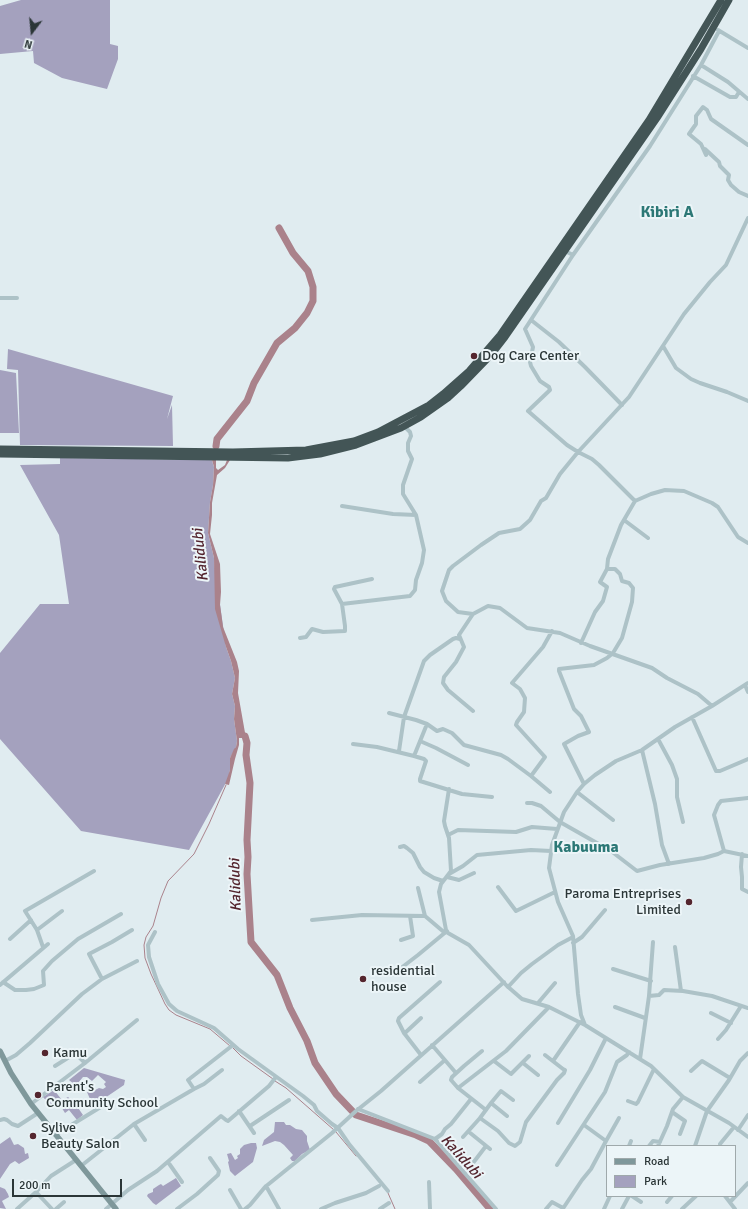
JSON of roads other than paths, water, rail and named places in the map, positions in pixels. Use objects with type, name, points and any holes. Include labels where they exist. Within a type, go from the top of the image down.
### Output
[{"type":"highway","points":[[288,454],[354,441],[378,432],[429,405],[468,371],[500,335],[644,126],[721,0]]},
{"type":"highway","points":[[0,449],[60,452],[320,454],[370,441],[420,417],[448,398],[482,366],[504,337],[663,109],[716,29],[729,0]]},
{"type":"highway","points":[[0,454],[60,452]]},
{"type":"main road","points":[[0,1051],[31,1104],[114,1207]]},
{"type":"street","points":[[635,501],[598,464],[567,445],[528,411],[550,390],[549,387],[540,381],[531,366],[530,362],[533,347],[525,329],[573,255],[646,152],[701,65],[716,29],[748,48]]},
{"type":"street","points":[[701,65],[728,82],[748,99]]},
{"type":"street","points":[[693,76],[730,97],[736,97],[740,92]]},
{"type":"street","points":[[748,145],[711,119],[707,110],[703,107],[696,116],[696,124],[689,134],[719,162],[720,166],[729,175],[728,180],[731,184],[739,192],[748,196]]},
{"type":"street","points":[[663,109],[670,113]]},
{"type":"street","points":[[704,148],[706,155]]},
{"type":"street","points":[[473,614],[458,612],[446,601],[442,591],[449,570],[499,533],[520,529],[530,520],[541,501],[546,498],[560,474],[578,452],[629,397],[689,306],[726,265],[748,218]]},
{"type":"street","points":[[565,251],[573,255]]},
{"type":"street","points":[[0,298],[17,298]]},
{"type":"street","points":[[530,320],[586,367],[622,405]]},
{"type":"street","points":[[663,346],[680,372],[700,383],[748,401]]},
{"type":"street","points":[[342,604],[410,596],[415,590],[416,580],[422,563],[424,550],[416,515],[403,494],[403,485],[412,459],[408,451],[408,443],[411,436],[410,432],[404,426]]},
{"type":"street","points":[[581,642],[595,612],[603,600],[607,587],[600,582],[607,568],[608,559],[624,520],[635,501],[665,490],[684,491],[712,502],[718,507],[738,537],[748,542]]},
{"type":"street","points":[[342,506],[416,515]]},
{"type":"street","points":[[624,520],[648,538]]},
{"type":"street","points":[[584,784],[564,744],[589,732],[581,716],[574,709],[559,669],[594,665],[613,654],[622,638],[632,602],[633,591],[631,585],[622,581],[620,574],[615,569],[607,568]]},
{"type":"street","points":[[300,638],[306,637],[312,629],[328,632],[345,631],[342,604],[335,592],[335,587],[372,579]]},
{"type":"street","points":[[473,711],[448,690],[443,684],[444,677],[456,662],[464,647],[459,635],[473,614],[488,606],[500,608],[527,628],[552,631],[566,635],[652,668],[667,678],[698,694],[712,706]]},
{"type":"street","points":[[531,776],[545,757],[516,725],[524,712],[525,698],[520,689],[512,683],[542,646],[552,631]]},
{"type":"street","points":[[399,751],[404,717],[424,661],[453,639],[460,639]]},
{"type":"street","points":[[585,1025],[581,1015],[578,994],[573,937],[558,902],[549,868],[551,851],[557,829],[564,812],[584,784],[612,764],[642,750],[692,716],[712,706],[746,684],[748,692]]},
{"type":"street","points":[[389,713],[427,724],[437,730],[443,729],[452,733],[464,745],[501,755],[531,776],[550,792]]},
{"type":"street","points":[[692,716],[716,771],[720,771],[748,759]]},
{"type":"street","points":[[414,756],[427,724]]},
{"type":"street","points":[[658,739],[672,765],[677,779],[677,797],[683,822]]},
{"type":"street","points":[[420,741],[468,765]]},
{"type":"street","points":[[353,744],[399,751],[424,759],[426,761],[420,781],[462,794],[492,797]]},
{"type":"street","points":[[642,750],[655,804],[662,845],[669,864]]},
{"type":"street","points":[[448,876],[450,866],[448,835],[444,826],[444,821],[449,789]]},
{"type":"street","points":[[577,792],[613,820]]},
{"type":"street","points":[[724,850],[714,815],[718,805],[721,801],[748,798]]},
{"type":"street","points":[[527,803],[541,806],[560,822],[611,851],[635,871],[704,858],[718,854],[724,850],[748,856]]},
{"type":"street","points":[[448,835],[458,830],[516,832],[532,827],[557,829]]},
{"type":"street","points":[[400,848],[404,846],[413,853],[424,872],[443,881]]},
{"type":"street","points":[[446,932],[439,892],[443,881],[448,876],[477,855],[531,850],[551,851]]},
{"type":"street","points":[[742,854],[742,889],[748,892]]},
{"type":"street","points":[[43,947],[37,930],[25,911],[94,871]]},
{"type":"street","points":[[448,876],[458,880],[474,873]]},
{"type":"street","points":[[498,887],[516,911],[555,892]]},
{"type":"street","points":[[418,888],[425,916]]},
{"type":"street","points":[[574,943],[582,937],[604,910]]},
{"type":"street","points":[[37,930],[62,911]]},
{"type":"street","points":[[48,944],[2,984],[15,990],[26,990],[34,989],[44,984],[43,971],[52,961],[78,939],[121,914]]},
{"type":"street","points":[[312,920],[362,915],[425,916],[449,934],[469,945],[508,987],[522,999],[549,1007],[585,1025],[654,1069],[683,1098],[734,1127],[748,1137]]},
{"type":"street","points":[[401,940],[413,936],[410,916]]},
{"type":"street","points":[[10,939],[31,920]]},
{"type":"street","points":[[102,979],[90,954],[132,930]]},
{"type":"street","points":[[155,932],[148,945],[149,957],[158,984],[169,1004],[177,1011],[214,1028],[231,1046],[274,1079],[303,1096],[314,1105],[317,1111],[337,1129],[388,1191]]},
{"type":"street","points":[[392,975],[418,956],[446,932]]},
{"type":"street","points":[[508,987],[532,964],[558,945],[573,937]]},
{"type":"street","points":[[640,1059],[644,1040],[645,1018],[651,981],[653,942]]},
{"type":"street","points":[[675,947],[681,991]]},
{"type":"street","points":[[5,1061],[19,1053],[75,999],[102,979],[137,961]]},
{"type":"street","points":[[613,969],[651,981]]},
{"type":"street","points":[[421,1055],[404,1033],[399,1024],[399,1018],[440,982]]},
{"type":"street","points":[[245,1209],[266,1186],[337,1129],[504,982]]},
{"type":"street","points":[[538,1003],[555,983]]},
{"type":"street","points":[[649,996],[659,996],[664,990],[681,991],[712,996],[748,1008]]},
{"type":"street","points":[[718,1039],[731,1023],[741,1006]]},
{"type":"street","points":[[458,1088],[506,1051],[549,1007]]},
{"type":"street","points":[[615,1008],[645,1018]]},
{"type":"street","points":[[711,1013],[731,1023]]},
{"type":"street","points":[[404,1033],[421,1018]]},
{"type":"street","points":[[31,1104],[85,1063],[137,1020]]},
{"type":"street","points":[[553,1061],[580,1022]]},
{"type":"street","points":[[558,1123],[590,1070],[606,1038]]},
{"type":"street","points":[[432,1045],[456,1073]]},
{"type":"street","points":[[194,1089],[188,1080],[231,1046]]},
{"type":"street","points":[[482,1051],[456,1073],[451,1080],[458,1088],[486,1110]]},
{"type":"street","points":[[557,1165],[605,1091],[616,1062],[629,1052]]},
{"type":"street","points":[[695,1145],[707,1111],[740,1061],[748,1053]]},
{"type":"street","points":[[55,1066],[74,1054],[85,1063]]},
{"type":"street","points":[[480,1118],[513,1146],[517,1145],[520,1142],[526,1122],[565,1070],[545,1055]]},
{"type":"street","points":[[494,1061],[511,1074],[529,1056]]},
{"type":"street","points":[[420,1082],[445,1060]]},
{"type":"street","points":[[691,1070],[702,1061],[730,1078]]},
{"type":"street","points":[[523,1063],[538,1076]]},
{"type":"street","points":[[628,1101],[636,1104],[638,1102],[654,1069]]},
{"type":"street","points":[[81,1166],[134,1124],[204,1084],[222,1070]]},
{"type":"street","points":[[106,1209],[114,1207],[128,1190],[157,1171],[220,1117],[222,1116],[227,1121],[274,1079]]},
{"type":"street","points":[[463,1137],[469,1132],[500,1091],[513,1100]]},
{"type":"street","points":[[650,1145],[653,1141],[659,1144],[672,1112],[683,1098]]},
{"type":"street","points":[[435,1139],[442,1134],[444,1129],[451,1124],[471,1099]]},
{"type":"street","points":[[250,1126],[289,1100]]},
{"type":"street","points":[[491,1103],[507,1116]]},
{"type":"street","points":[[55,1135],[104,1105]]},
{"type":"street","points":[[357,1110],[435,1139],[496,1209]]},
{"type":"street","points":[[238,1111],[254,1132]]},
{"type":"street","points":[[672,1112],[685,1121],[680,1134]]},
{"type":"street","points":[[0,1120],[7,1120],[18,1126],[38,1113]]},
{"type":"street","points":[[738,1130],[748,1115]]},
{"type":"street","points":[[546,1209],[552,1202],[563,1208],[564,1207],[590,1169],[619,1118]]},
{"type":"street","points":[[134,1124],[145,1140]]},
{"type":"street","points":[[584,1125],[606,1141]]},
{"type":"street","points":[[720,1144],[734,1127]]},
{"type":"street","points":[[469,1132],[488,1148],[473,1163]]},
{"type":"street","points":[[177,1209],[197,1194],[218,1175],[220,1171],[210,1158]]},
{"type":"street","points":[[17,1209],[51,1176],[76,1160]]},
{"type":"street","points":[[168,1162],[182,1182]]},
{"type":"street","points":[[429,1182],[430,1209]]},
{"type":"street","points":[[736,1196],[748,1183]]},
{"type":"street","points":[[266,1186],[279,1209]]},
{"type":"street","points":[[321,1209],[366,1193],[379,1186]]},
{"type":"street","points":[[230,1190],[241,1209]]},
{"type":"street","points":[[36,1192],[52,1209]]},
{"type":"street","points":[[606,1208],[610,1197]]},
{"type":"street","points":[[622,1209],[630,1197]]},
{"type":"street","points":[[633,1197],[641,1202]]},
{"type":"street","points":[[667,1202],[671,1197]]},
{"type":"street","points":[[682,1209],[695,1197]]},
{"type":"street","points":[[727,1197],[736,1209]]},
{"type":"street","points":[[730,1202],[735,1197]]},
{"type":"street","points":[[56,1209],[64,1202]]},
{"type":"street","points":[[380,1209],[389,1203]]},
{"type":"waterway","name":"Kalidubi","points":[[216,446],[217,439],[247,401],[254,383],[277,343],[295,328],[307,313],[313,301],[313,287],[308,271],[293,253],[279,228]]},
{"type":"waterway","name":"Kalidubi","points":[[245,736],[247,743],[246,755],[250,783],[247,874],[251,942],[277,975],[290,1008],[307,1041],[315,1063],[336,1094],[356,1115],[416,1135],[429,1141],[456,1169],[490,1209]]},
{"type":"waterway","points":[[226,785],[194,854],[168,881],[161,898],[153,926],[146,937],[144,945],[145,958],[151,974],[169,1010],[176,1015],[210,1029],[230,1046]]},
{"type":"waterway","points":[[233,1048],[241,1056],[273,1079]]},
{"type":"waterway","points":[[275,1081],[286,1088],[334,1130]]},
{"type":"waterway","points":[[336,1132],[356,1156]]},
{"type":"waterway","points":[[388,1193],[395,1209]]},
{"type":"place","name":"Dog Care Center","points":[[474,356]]},
{"type":"place","name":"Paroma Entreprises Limited","points":[[689,902]]},
{"type":"place","name":"residential house","points":[[363,979]]},
{"type":"place","name":"Kamu","points":[[45,1053]]},
{"type":"place","name":"Parent's Community School","points":[[38,1095]]},
{"type":"place","name":"Sylive Beauty Salon","points":[[33,1136]]},
{"type":"district","name":"Kibiri A","points":[[667,213]]},
{"type":"district","name":"Kabuuma","points":[[586,848]]}]
